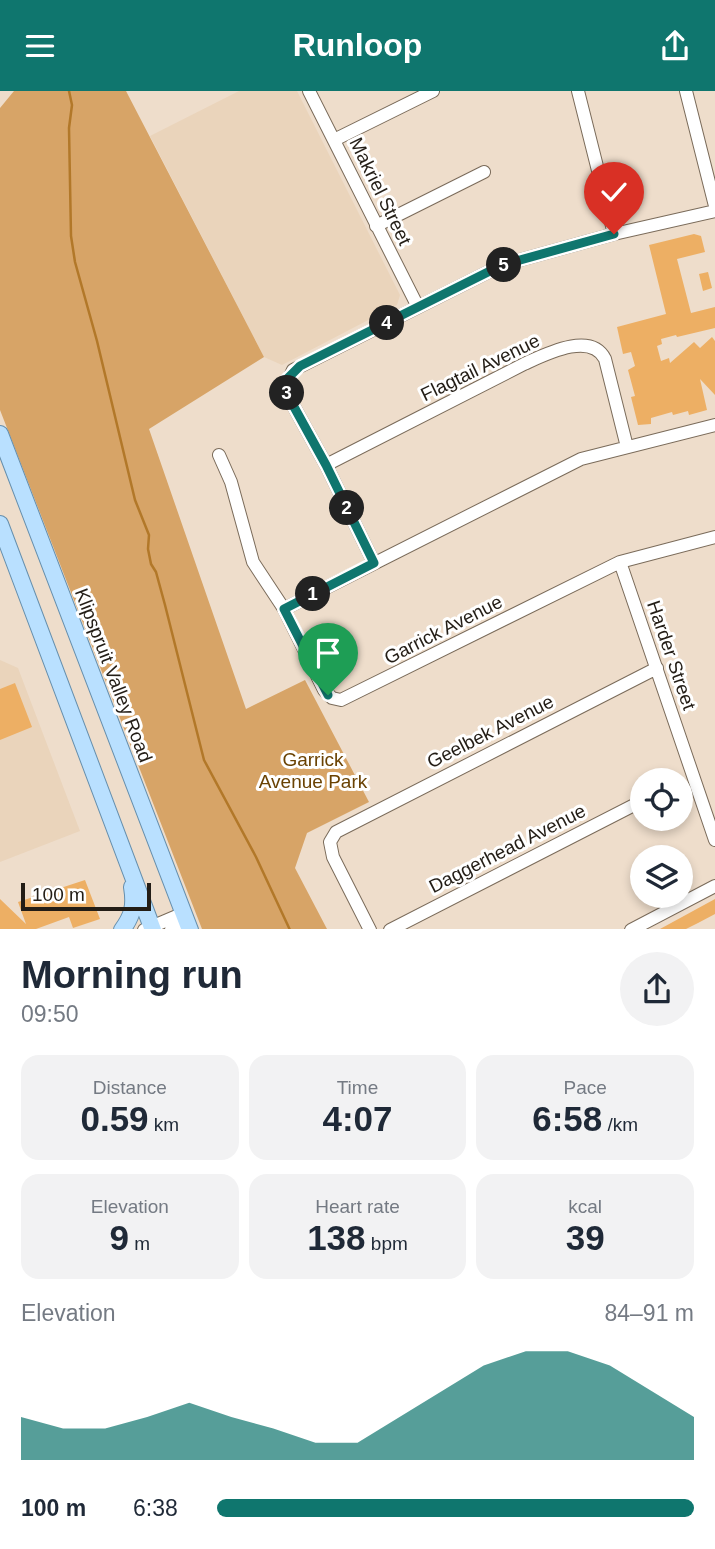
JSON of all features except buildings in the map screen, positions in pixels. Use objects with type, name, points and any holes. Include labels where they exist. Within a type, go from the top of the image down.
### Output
[{"type":"main road","name":"Klipspruit Valley Road","points":[[0,434],[187,922]]},
{"type":"main road","points":[[0,524],[150,928]]},
{"type":"main road","points":[[122,929],[129,920],[134,904],[126,859]]},
{"type":"street","name":"Makriel Street","points":[[309,91],[418,307]]},
{"type":"street","points":[[334,140],[433,91]]},
{"type":"street","points":[[578,91],[614,234]]},
{"type":"street","points":[[686,91],[715,205]]},
{"type":"street","points":[[376,226],[484,172]]},
{"type":"street","points":[[374,563],[286,389],[289,375],[300,366],[502,265],[614,234],[715,211]]},
{"type":"street","name":"Flagtail Avenue","points":[[326,465],[524,364],[549,353],[586,345],[599,349],[606,359],[627,447]]},
{"type":"street","points":[[219,455],[231,482],[253,562],[284,609],[575,462],[715,425]]},
{"type":"street","name":"Garrick Avenue","points":[[284,609],[324,690],[332,698],[341,701],[620,562],[715,537]]},
{"type":"street","name":"Harder Street","points":[[620,562],[657,668],[683,768]]},
{"type":"street","name":"Geelbek Avenue","points":[[370,929],[331,849],[331,839],[341,828],[657,668]]},
{"type":"street","name":"Harder Street","points":[[693,793],[715,840]]},
{"type":"street","name":"Daggerhead Avenue","points":[[390,929],[630,807]]},
{"type":"street","points":[[631,929],[715,886]]},
{"type":"street","points":[[150,928],[187,922]]},
{"type":"street","points":[[171,929],[187,922]]},
{"type":"shaded area","points":[[239,91],[297,91],[400,295],[397,305],[282,365],[264,357],[150,136]]},
{"type":"shaded area","points":[[0,660],[18,668],[80,831],[0,862]]},
{"type":"green space","name":"Garrick Avenue Park","points":[[14,91],[126,91],[264,357],[149,429],[246,709],[305,680],[369,802],[307,833],[295,868],[327,929],[202,929],[0,410],[0,108]]},
{"type":"waterway","points":[[69,91],[72,105],[69,128],[71,236],[75,262],[135,500],[149,535],[151,564],[156,572],[165,605],[204,760],[256,857],[290,929]]},
{"type":"route","points":[[328,695],[284,609],[374,563],[326,465],[288,396],[286,385],[289,375],[300,366],[502,265],[614,234]]}]
